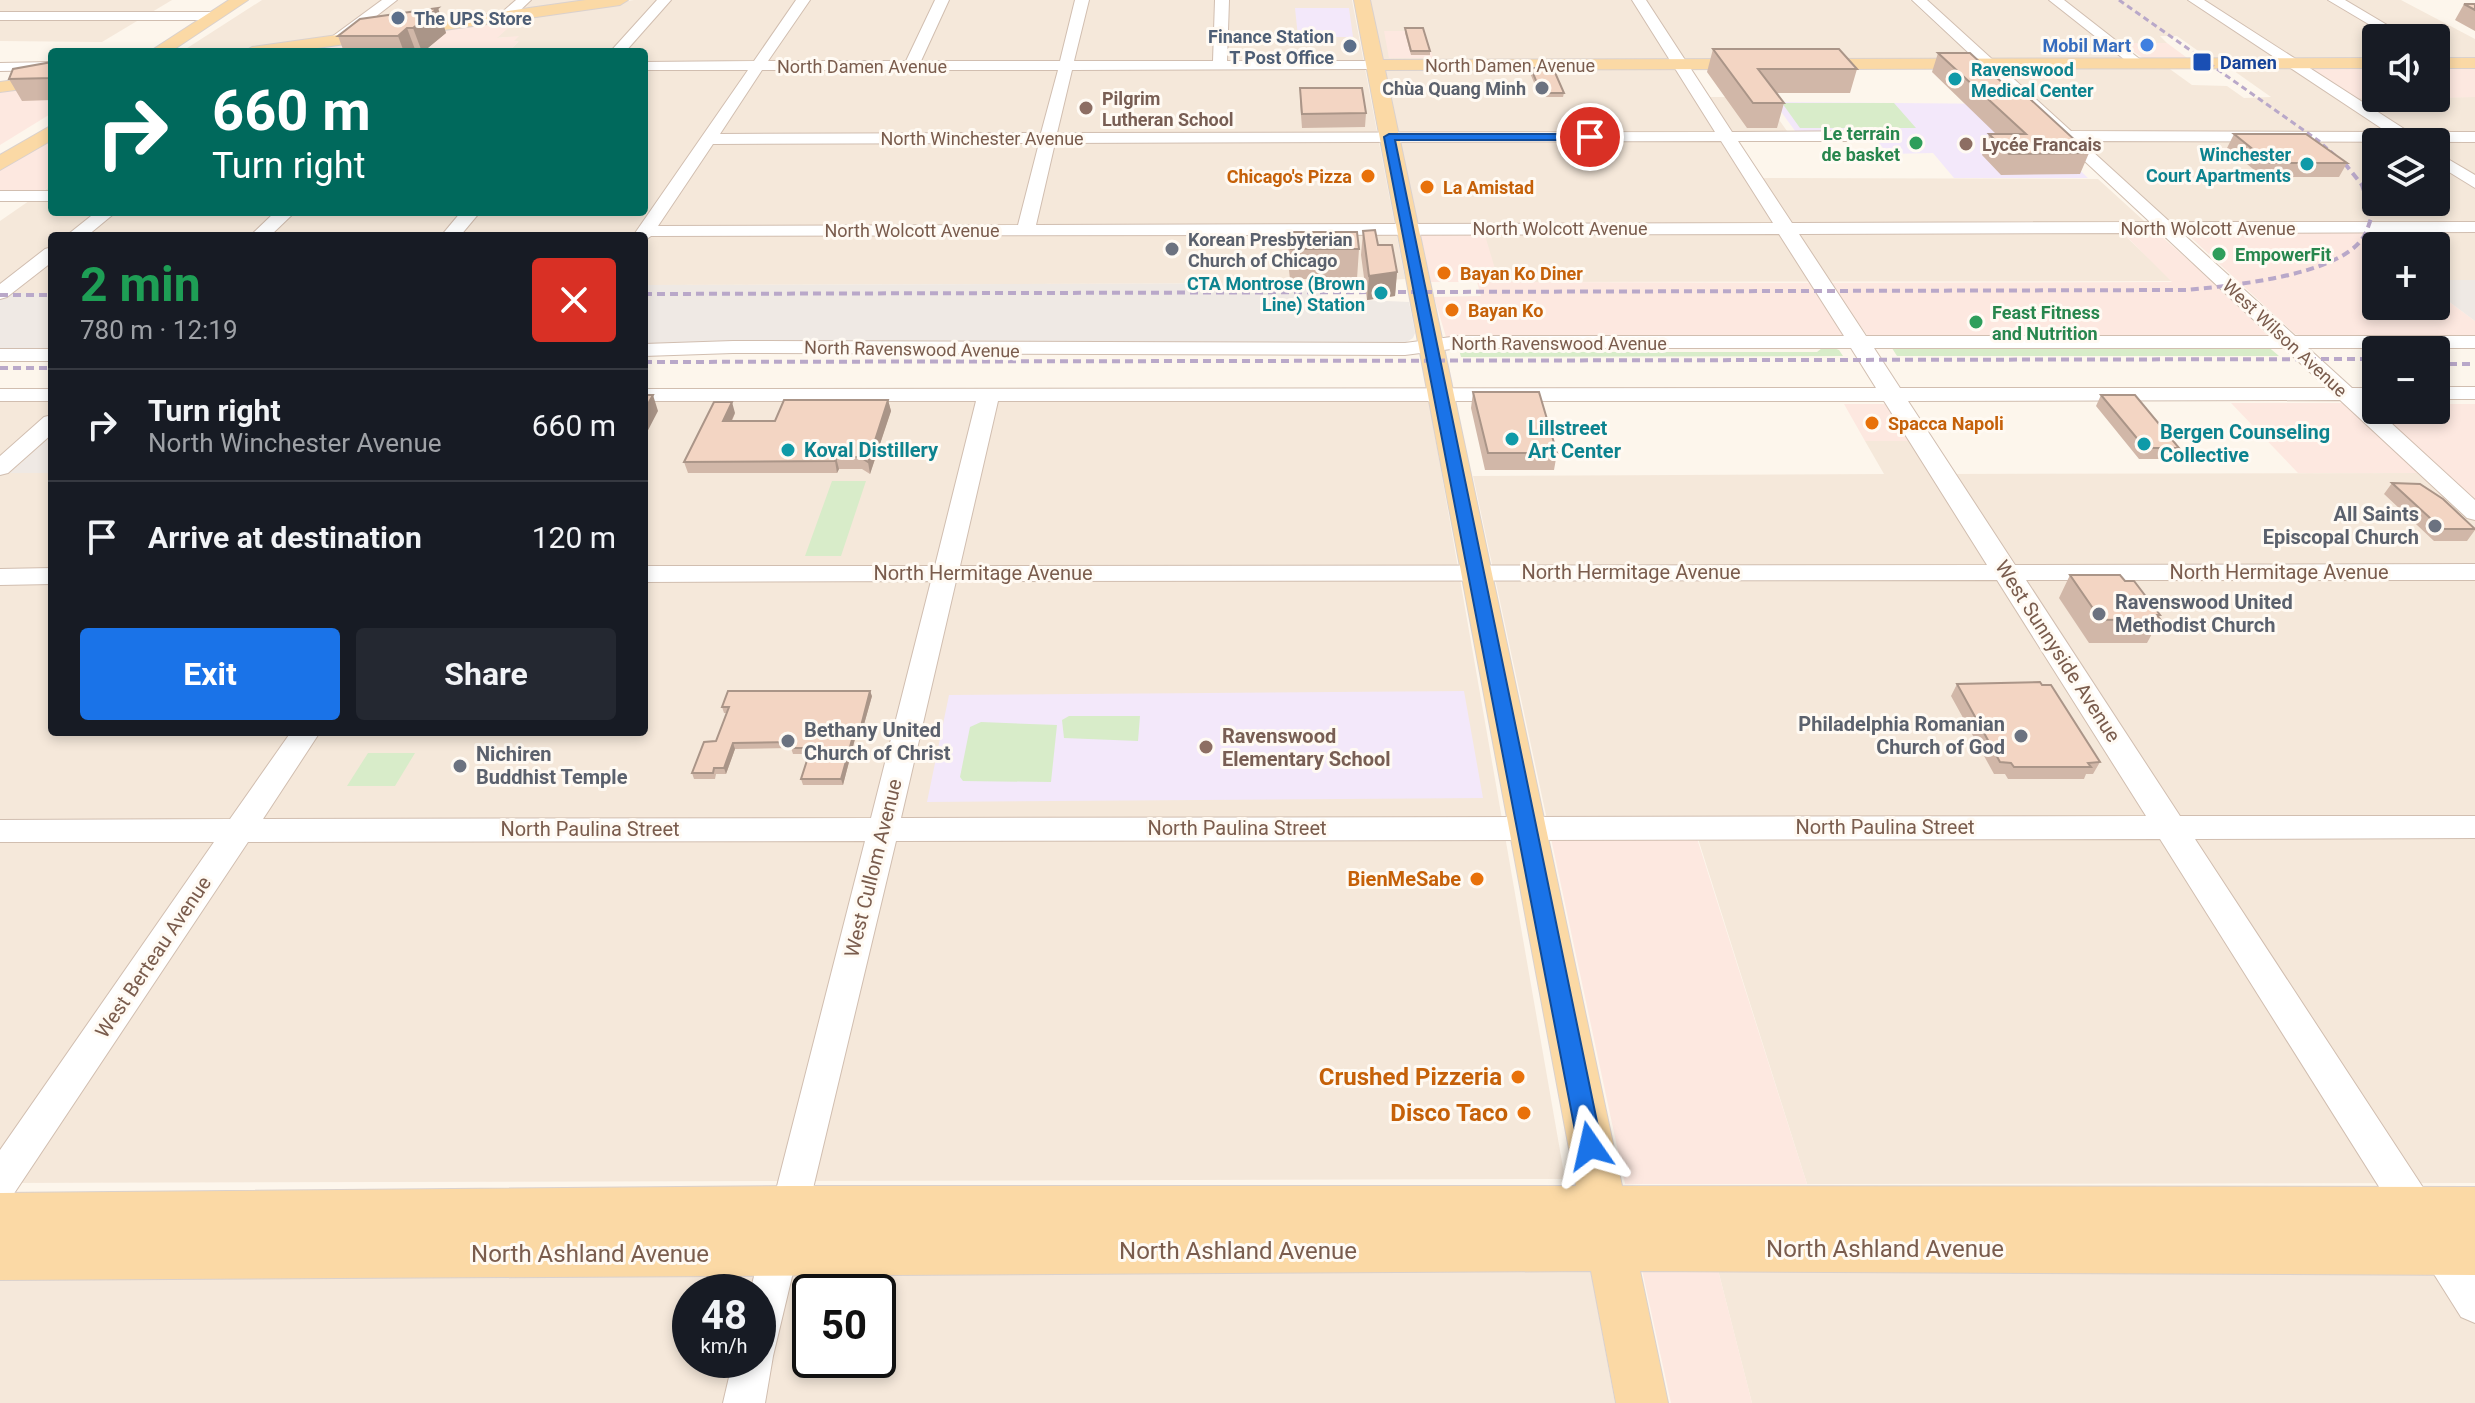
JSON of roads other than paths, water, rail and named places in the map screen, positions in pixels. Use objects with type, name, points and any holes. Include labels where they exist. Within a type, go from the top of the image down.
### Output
[{"type":"main road","points":[[164,48],[240,0]]},
{"type":"main road","points":[[180,48],[255,0]]},
{"type":"main road","points":[[280,48],[620,0]]},
{"type":"main road","points":[[1362,0],[1642,1403]]},
{"type":"main road","points":[[2450,62],[2475,63]]},
{"type":"main road","name":"North Damen Avenue","points":[[1375,65],[2362,63]]},
{"type":"main road","points":[[0,87],[48,81]]},
{"type":"main road","points":[[0,152],[48,122]]},
{"type":"main road","points":[[0,164],[48,134]]},
{"type":"main road","name":"North Ashland Avenue","points":[[0,1215],[790,1208],[2459,1252]]},
{"type":"main road","name":"North Ashland Avenue","points":[[0,1257],[779,1253],[1607,1229],[2475,1209]]},
{"type":"street","points":[[337,40],[390,0]]},
{"type":"street","points":[[506,16],[524,0]]},
{"type":"street","points":[[621,48],[664,0]]},
{"type":"street","points":[[645,232],[803,0]]},
{"type":"street","points":[[911,66],[942,0]]},
{"type":"street","points":[[1026,229],[1082,0]]},
{"type":"street","points":[[1220,65],[1222,0]]},
{"type":"street","name":"West Sunnyside Avenue","points":[[1639,0],[2416,1209],[2459,1252],[2475,1303]]},
{"type":"street","name":"West Wilson Avenue","points":[[1919,0],[2475,513]]},
{"type":"street","points":[[2056,0],[2139,64]]},
{"type":"street","points":[[2195,0],[2391,128]]},
{"type":"street","points":[[2335,0],[2377,24]]},
{"type":"street","points":[[0,16],[215,16]]},
{"type":"street","name":"North Damen Avenue","points":[[648,66],[1375,65]]},
{"type":"street","points":[[0,67],[48,66]]},
{"type":"street","name":"North Winchester Avenue","points":[[708,139],[1880,136]]},
{"type":"street","points":[[2067,136],[2362,139]]},
{"type":"street","points":[[2450,138],[2475,137]]},
{"type":"street","points":[[2450,166],[2475,183]]},
{"type":"street","points":[[648,195],[670,195]]},
{"type":"street","points":[[0,196],[48,196]]},
{"type":"street","points":[[80,232],[102,216]]},
{"type":"street","points":[[264,232],[282,216]]},
{"type":"street","points":[[454,232],[468,216]]},
{"type":"street","name":"North Wolcott Avenue","points":[[648,233],[1026,229],[2475,227]]},
{"type":"street","points":[[0,293],[48,256]]},
{"type":"street","name":"North Ravenswood Avenue","points":[[648,350],[733,347],[1383,349],[1430,344],[1859,342],[2475,342]]},
{"type":"street","points":[[0,355],[48,355]]},
{"type":"street","points":[[2450,393],[2475,393]]},
{"type":"street","name":"West Cullom Avenue","points":[[774,1274],[989,394]]},
{"type":"street","points":[[648,395],[2362,394]]},
{"type":"street","points":[[0,395],[48,395]]},
{"type":"street","points":[[0,468],[48,426]]},
{"type":"street","name":"North Hermitage Avenue","points":[[648,574],[2475,572]]},
{"type":"street","points":[[0,577],[48,576]]},
{"type":"street","name":"West Berteau Avenue","points":[[0,1182],[303,736]]},
{"type":"street","name":"North Paulina Street","points":[[0,831],[2475,827]]},
{"type":"street","points":[[744,1403],[750,1378]]},
{"type":"railway","points":[[2119,0],[2319,141],[2347,166]]},
{"type":"railway","points":[[648,294],[2186,290],[2280,277],[2330,262],[2349,252],[2364,237],[2372,216],[2362,185],[2347,166]]},
{"type":"railway","points":[[0,295],[48,295]]},
{"type":"railway","points":[[648,362],[2362,359]]},
{"type":"railway","points":[[2450,364],[2475,364]]},
{"type":"railway","points":[[0,368],[48,368]]},
{"type":"place","name":"The UPS Store","points":[[398,18]]},
{"type":"place","name":"Mobil Mart","points":[[2147,45]]},
{"type":"place","name":"Finance Station T Post Office","points":[[1350,46]]},
{"type":"place","name":"Damen","points":[[2202,62]]},
{"type":"place","name":"Ravenswood Medical Center","points":[[1955,79]]},
{"type":"place","name":"Chùa Quang Minh","points":[[1542,88]]},
{"type":"place","name":"Pilgrim Lutheran School","points":[[1086,108]]},
{"type":"place","name":"Le terrain de basket","points":[[1916,143]]},
{"type":"place","name":"Lycée Francais","points":[[1966,144]]},
{"type":"place","name":"Winchester Court Apartments","points":[[2307,164]]},
{"type":"place","name":"Chicago's Pizza","points":[[1368,176]]},
{"type":"place","name":"La Amistad","points":[[1427,187]]},
{"type":"place","name":"Korean Presbyterian Church of Chicago","points":[[1172,249]]},
{"type":"place","name":"EmpowerFit","points":[[2219,254]]},
{"type":"place","name":"Bayan Ko Diner","points":[[1444,273]]},
{"type":"place","name":"CTA Montrose (Brown Line) Station","points":[[1381,293]]},
{"type":"place","name":"Bayan Ko","points":[[1452,310]]},
{"type":"place","name":"Feast Fitness and Nutrition","points":[[1976,322]]},
{"type":"place","name":"Spacca Napoli","points":[[1872,423]]},
{"type":"place","name":"Lillstreet Art Center","points":[[1512,439]]},
{"type":"place","name":"Bergen Counseling Collective","points":[[2144,444]]},
{"type":"place","name":"Koval Distillery","points":[[788,450]]},
{"type":"place","name":"All Saints Episcopal Church","points":[[2435,526]]},
{"type":"place","name":"Ravenswood United Methodist Church","points":[[2099,614]]},
{"type":"place","name":"Philadelphia Romanian Church of God","points":[[2021,736]]},
{"type":"place","name":"Bethany United Church of Christ","points":[[788,741]]},
{"type":"place","name":"Ravenswood Elementary School","points":[[1206,747]]},
{"type":"place","name":"Nichiren Buddhist Temple","points":[[460,766]]},
{"type":"place","name":"BienMeSabe","points":[[1477,879]]},
{"type":"place","name":"Crushed Pizzeria","points":[[1518,1077]]},
{"type":"place","name":"Disco Taco","points":[[1524,1113]]}]
